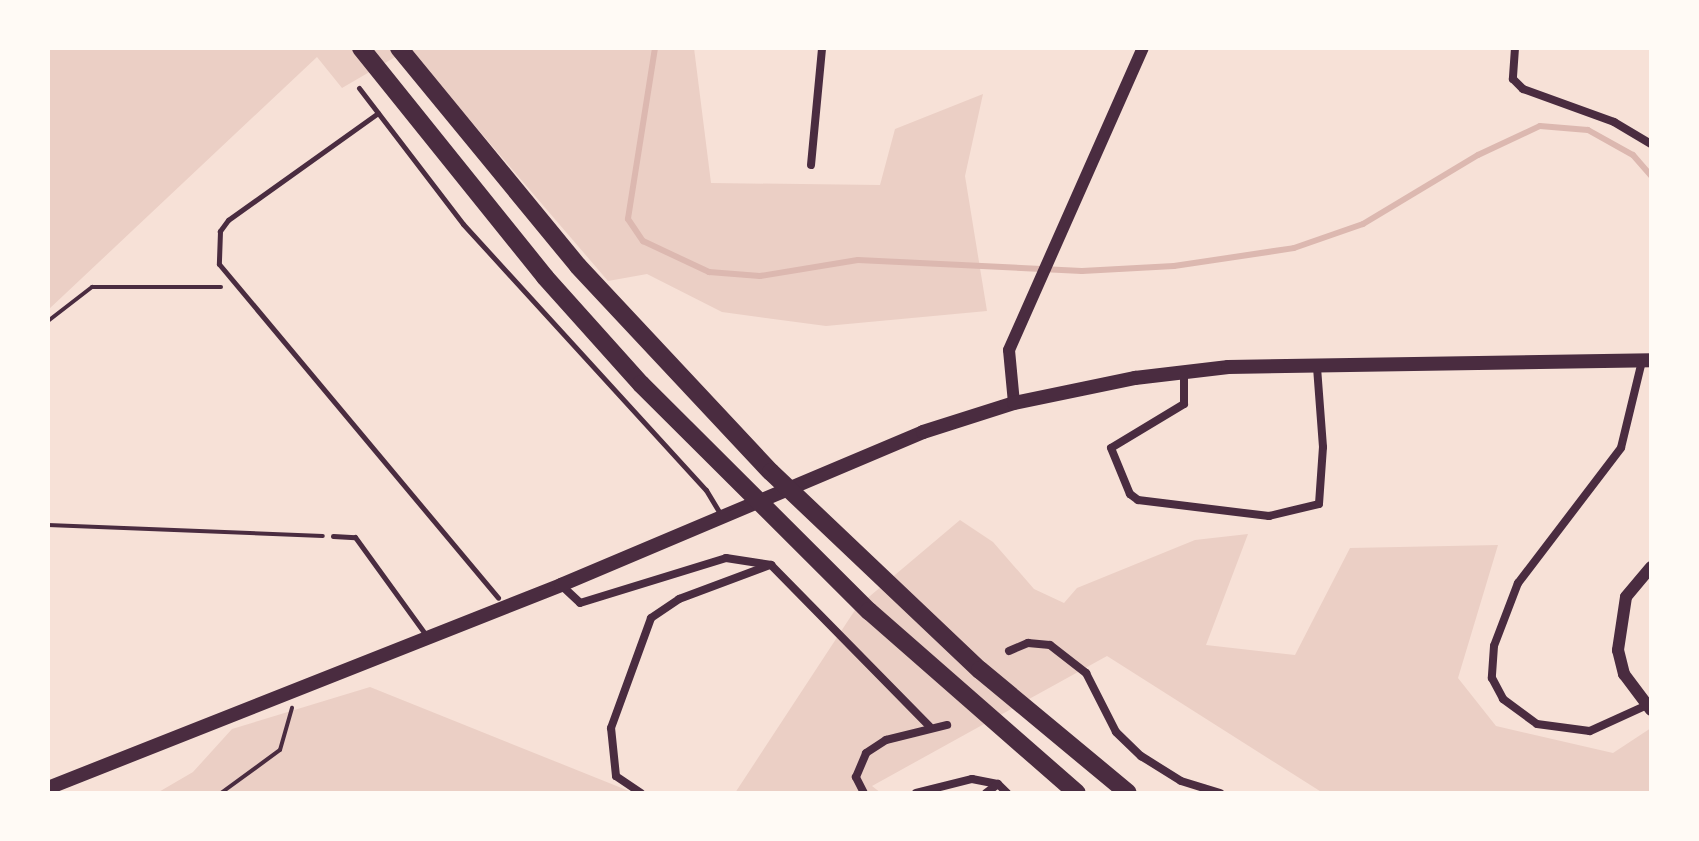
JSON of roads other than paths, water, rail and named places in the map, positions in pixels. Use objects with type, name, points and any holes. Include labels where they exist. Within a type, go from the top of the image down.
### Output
[{"type":"highway","points":[[361,48],[536,266],[641,384],[869,611],[1077,793]]},
{"type":"highway","points":[[399,48],[483,155],[648,343],[891,588],[1128,793]]},
{"type":"main road","points":[[48,788],[561,585],[923,432],[1014,403],[1184,371],[1647,360]]},
{"type":"street","points":[[811,165],[822,48]]},
{"type":"street","points":[[1014,403],[1009,350],[1143,48]]},
{"type":"street","points":[[1515,48],[1513,79],[1523,89],[1614,122],[1651,144]]},
{"type":"street","points":[[1647,360],[1621,448],[1518,583],[1494,646],[1492,678],[1503,699],[1537,724],[1590,731],[1648,708],[1624,674],[1618,650],[1626,597],[1651,567]]},
{"type":"street","points":[[1184,371],[1184,404],[1111,448],[1130,494],[1138,500],[1269,516],[1319,504],[1323,447],[1317,367]]},
{"type":"street","points":[[561,585],[580,603],[726,558],[771,565],[929,726]]},
{"type":"street","points":[[641,793],[616,776],[611,728],[651,618],[679,599],[730,584],[771,565]]},
{"type":"street","points":[[1009,651],[1028,643],[1050,645],[1086,673],[1116,732],[1141,756],[1181,781],[1220,793]]},
{"type":"street","points":[[864,793],[856,777],[866,753],[929,726],[947,725]]},
{"type":"street","points":[[916,793],[972,779],[998,784],[1007,793]]},
{"type":"street","points":[[986,793],[998,784]]},
{"type":"lane","points":[[359,88],[463,224],[706,490],[722,517]]},
{"type":"lane","points":[[378,113],[228,220],[220,231],[219,264],[230,282],[498,598]]},
{"type":"lane","points":[[333,536],[355,537],[427,638]]},
{"type":"waterway","points":[[655,48],[628,219],[643,241],[709,272],[760,276],[858,260],[1082,271],[1174,266],[1294,248],[1363,224],[1478,155],[1540,126],[1588,130],[1633,155],[1651,176]]}]
